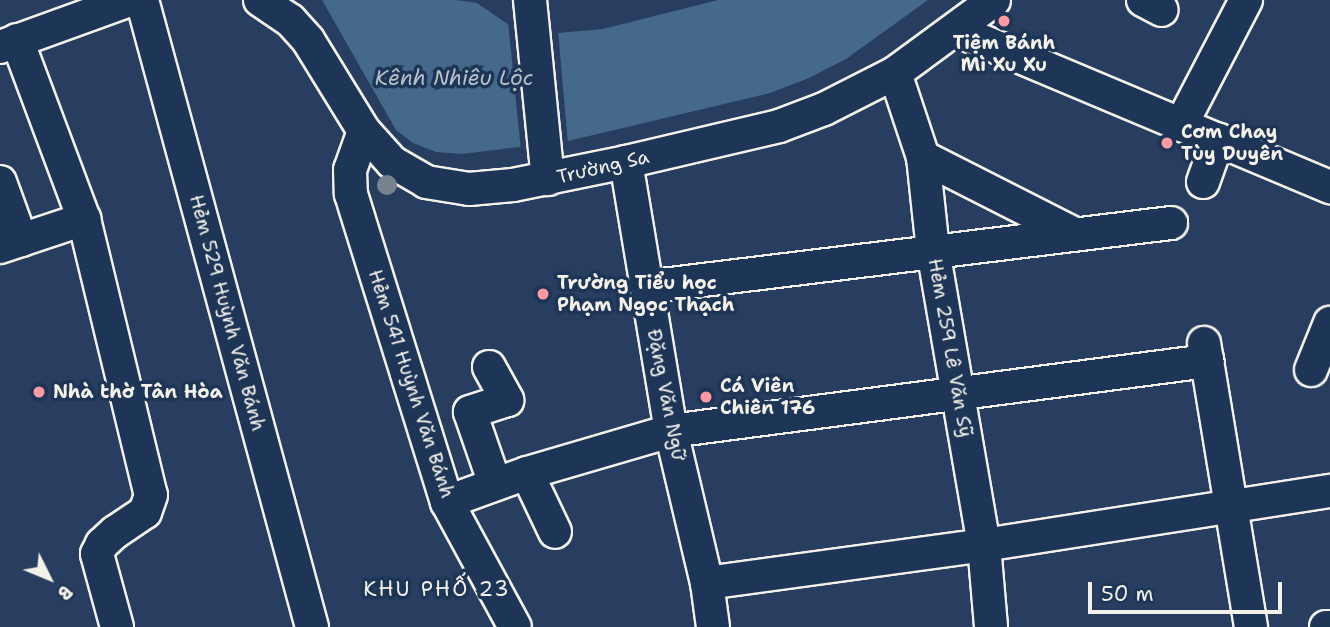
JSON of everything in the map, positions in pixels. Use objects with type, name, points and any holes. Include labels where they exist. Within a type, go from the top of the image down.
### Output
[{"type":"street","points":[[117,627],[97,554],[102,544],[115,532],[145,512],[151,495],[84,219],[9,44],[130,0]]},
{"type":"street","name":"Hẻm 529 Huỳnh Văn Bánh","points":[[142,0],[312,627]]},
{"type":"street","name":"Trường Sa","points":[[260,0],[290,20],[308,40],[364,131],[392,162],[426,182],[469,189],[548,179],[626,162],[779,126],[824,110],[895,73],[994,0]]},
{"type":"street","points":[[1181,125],[1246,0]]},
{"type":"street","points":[[531,11],[548,179]]},
{"type":"street","points":[[956,30],[1330,187]]},
{"type":"street","name":"Hẻm 259 Lê Văn Sỹ","points":[[895,73],[923,157],[933,250],[984,545],[991,627]]},
{"type":"street","name":"Hẻm 541 Huỳnh Văn Bánh","points":[[364,131],[351,170],[351,194],[447,502],[509,626]]},
{"type":"street","points":[[1203,182],[1218,140]]},
{"type":"street","points":[[923,157],[1075,234]]},
{"type":"street","name":"Đặng Văn Ngữ","points":[[626,162],[671,431],[707,583],[713,627]]},
{"type":"street","points":[[0,182],[11,243],[84,219]]},
{"type":"street","points":[[646,287],[1171,223]]},
{"type":"street","points":[[1311,370],[1330,324]]},
{"type":"street","points":[[447,502],[527,473],[671,431],[958,393],[1206,352],[1251,627]]},
{"type":"street","points":[[489,367],[507,400],[470,412],[495,484]]},
{"type":"street","points":[[527,473],[555,532]]},
{"type":"street","points":[[707,583],[984,545],[1330,491]]},
{"type":"water","name":"Kênh Nhiêu Lộc","points":[[322,0],[456,0],[477,3],[509,25],[558,33],[603,29],[718,0],[928,0],[846,59],[809,78],[770,93],[568,141],[462,154],[436,152],[413,143],[396,130]]},
{"type":"pier","points":[[508,21],[558,30],[568,144],[521,151]]},
{"type":"place","name":"Tiệm Bánh Mì Xu Xu","points":[[1004,21]]},
{"type":"place","name":"Cơm Chay Tùy Duyên","points":[[1167,143]]},
{"type":"place","name":"Trường Tiểu học Phạm Ngọc Thạch","points":[[543,294]]},
{"type":"place","name":"Nhà thờ Tân Hòa","points":[[39,392]]},
{"type":"place","name":"Cá Viên Chiên 176","points":[[706,397]]},
{"type":"district","name":"KHU PHỐ 23","points":[[437,589]]}]
